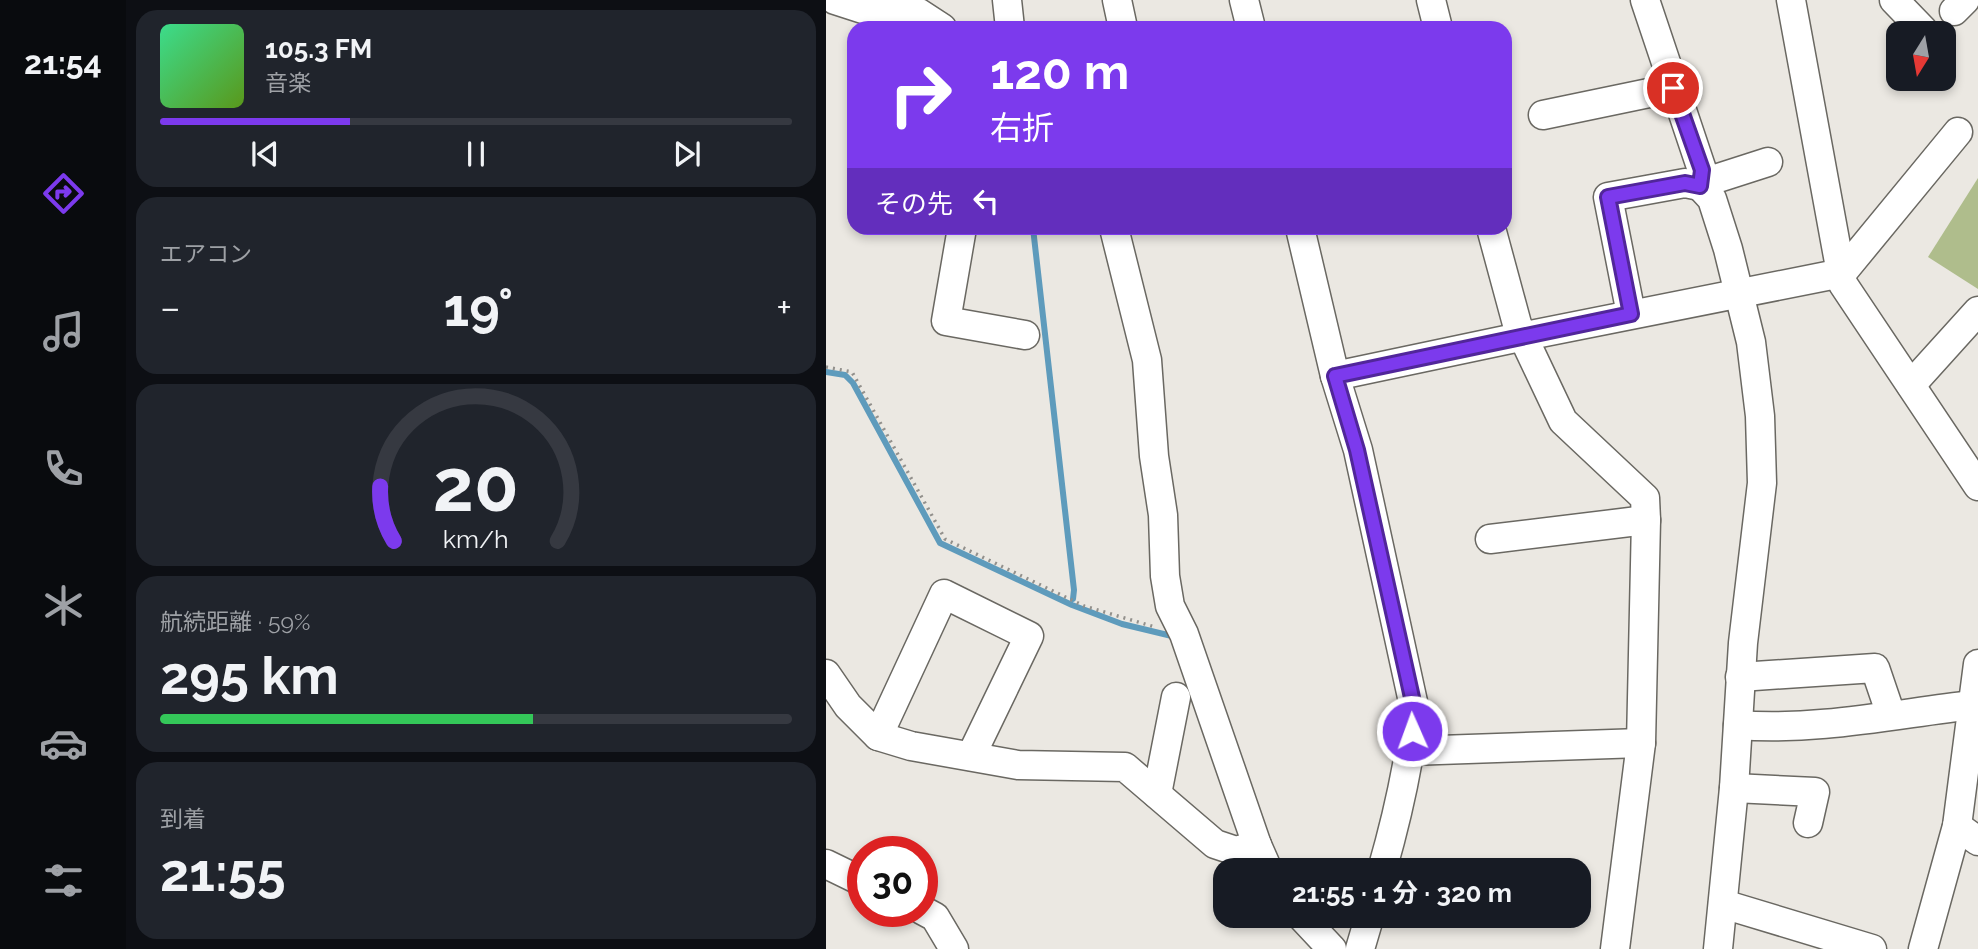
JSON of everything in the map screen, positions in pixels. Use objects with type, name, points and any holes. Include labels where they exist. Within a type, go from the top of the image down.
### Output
[{"type":"street","points":[[835,0],[869,11],[915,16]]},
{"type":"street","points":[[1007,0],[1009,21]]},
{"type":"street","points":[[1117,0],[1122,21]]},
{"type":"street","points":[[1244,0],[1249,21]]},
{"type":"street","points":[[1431,0],[1436,21]]},
{"type":"street","points":[[1645,0],[1702,170],[1710,181],[1712,199],[1744,292],[1760,416],[1762,483],[1740,788],[1728,905],[1718,949]]},
{"type":"street","points":[[1791,0],[1843,285],[1978,486]]},
{"type":"street","points":[[1894,0],[1914,21]]},
{"type":"street","points":[[1543,114],[1673,88]]},
{"type":"street","points":[[1341,376],[1842,272],[1958,132]]},
{"type":"street","points":[[1631,314],[1608,197],[1710,181],[1768,162]]},
{"type":"street","points":[[961,235],[946,321],[1025,335]]},
{"type":"street","points":[[1116,235],[1147,360],[1154,456],[1163,515],[1165,576],[1170,606],[1184,634],[1263,858]]},
{"type":"street","points":[[1302,235],[1341,376],[1415,711],[1410,751],[1385,858]]},
{"type":"street","points":[[1493,235],[1519,337],[1563,421],[1645,498],[1641,743],[1615,949]]},
{"type":"street","points":[[1911,385],[1978,311]]},
{"type":"street","points":[[1490,539],[1646,520]]},
{"type":"street","points":[[878,736],[944,594],[1029,636],[971,756]]},
{"type":"street","points":[[1747,677],[1875,668],[1891,715]]},
{"type":"street","points":[[826,674],[848,706],[878,736],[911,746],[1018,765],[1125,767],[1215,844],[1263,858]]},
{"type":"street","points":[[1744,725],[1851,722],[1891,715],[1976,682],[1968,834],[1923,949]]},
{"type":"street","points":[[1157,794],[1176,698]]},
{"type":"street","points":[[1410,751],[1641,743]]},
{"type":"street","points":[[1740,788],[1815,792],[1808,823]]},
{"type":"street","points":[[826,864],[847,874]]},
{"type":"street","points":[[1728,905],[1872,949]]},
{"type":"street","points":[[938,922],[954,949]]},
{"type":"street","points":[[1312,928],[1332,949]]},
{"type":"street","points":[[1360,949],[1366,928]]},
{"type":"path","points":[[826,367],[852,372],[945,538],[1084,606],[1135,623],[1184,634]]},
{"type":"green space","points":[[1978,178],[1978,289],[1928,257]]},
{"type":"waterway","points":[[1034,235],[1073,599]]},
{"type":"waterway","points":[[826,372],[845,375],[853,383],[940,543],[1072,605],[1122,624],[1176,637]]},
{"type":"route","points":[[1412,731],[1415,711],[1357,450],[1335,376],[1631,314],[1608,197],[1685,183],[1700,186],[1702,170],[1673,88]]}]
